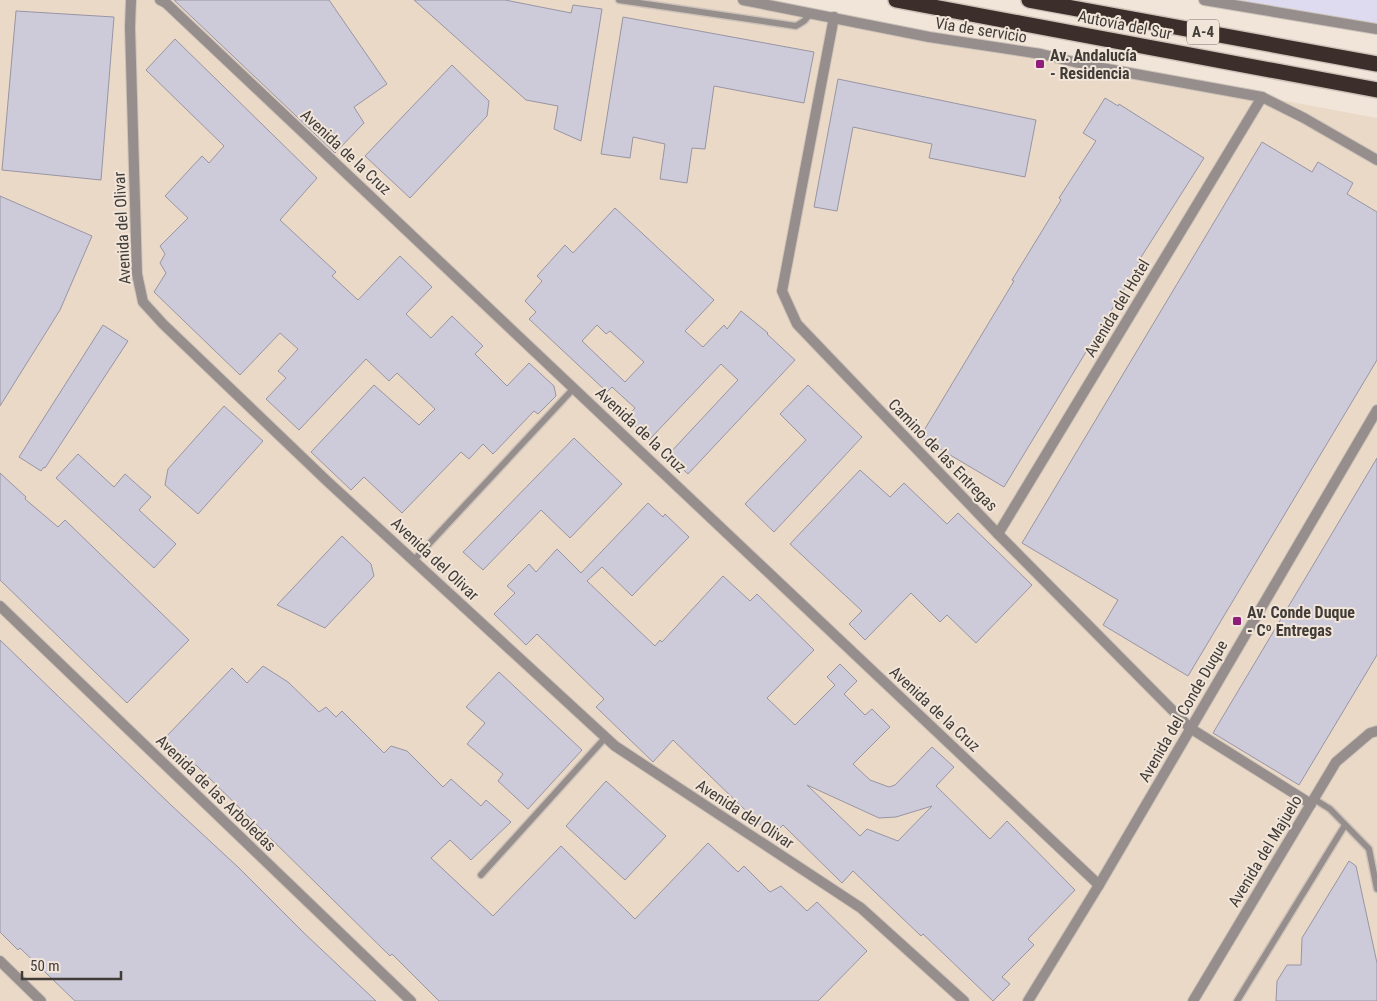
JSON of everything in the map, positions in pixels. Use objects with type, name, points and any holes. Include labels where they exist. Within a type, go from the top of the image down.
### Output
[{"type":"highway","name":"Autovía del Sur","points":[[896,0],[1377,90]]},
{"type":"highway","name":"Autovía del Sur","points":[[1028,0],[1377,64]]},
{"type":"street","name":"Avenida del Olivar","points":[[131,0],[130,27],[137,274],[142,302],[327,481],[605,738],[861,908],[964,1001]]},
{"type":"street","name":"Avenida de la Cruz","points":[[160,0],[166,3],[1099,885]]},
{"type":"street","name":"Vía de servicio","points":[[744,0],[929,36],[1041,54],[1091,66],[1262,97],[1304,118],[1377,160]]},
{"type":"street","points":[[1204,0],[1377,29]]},
{"type":"street","name":"Camino de las Entregas","points":[[834,18],[782,291],[796,324],[998,534],[1190,728],[1312,801]]},
{"type":"street","name":"Avenida del Hotel","points":[[998,534],[1262,97]]},
{"type":"street","name":"Avenida del Conde Duque","points":[[1028,1001],[1099,885],[1377,410]]},
{"type":"street","name":"Avenida de las Arboledas","points":[[0,606],[411,1001]]},
{"type":"street","name":"Avenida del Majuelo","points":[[1193,1001],[1336,762],[1370,732],[1377,731]]},
{"type":"street","points":[[0,961],[41,1001]]},
{"type":"lane","points":[[619,0],[796,26],[811,13]]},
{"type":"lane","points":[[414,560],[574,388]]},
{"type":"lane","points":[[481,875],[605,738]]},
{"type":"lane","points":[[1312,801],[1330,809],[1369,849],[1377,889]]},
{"type":"lane","points":[[1237,1001],[1345,825]]},
{"type":"shaded area","points":[[0,0],[743,0],[1377,118],[1377,1001],[0,1001]]},
{"type":"shaded area","points":[[1232,0],[1377,0],[1377,27]]},
{"type":"building","points":[[174,0],[329,0],[387,84],[354,107],[364,123],[335,153]]},
{"type":"building","points":[[414,0],[505,0],[571,13],[573,5],[602,9],[581,141],[554,129],[558,106],[526,100]]},
{"type":"building","points":[[16,11],[114,17],[101,180],[2,170]]},
{"type":"building","points":[[623,17],[814,52],[804,103],[714,86],[705,149],[692,148],[687,183],[660,179],[665,144],[633,137],[630,158],[601,154]]},
{"type":"building","points":[[175,39],[317,178],[280,220],[336,272],[332,276],[358,300],[400,256],[432,287],[406,314],[431,338],[452,316],[483,346],[475,354],[507,386],[529,363],[554,386],[556,396],[538,414],[534,411],[493,454],[483,444],[469,459],[461,452],[402,513],[364,477],[351,490],[311,452],[374,385],[419,425],[435,409],[397,373],[389,381],[366,359],[299,430],[266,399],[286,378],[278,371],[298,349],[280,333],[240,375],[154,292],[166,273],[160,263],[165,254],[160,246],[188,218],[165,196],[202,156],[209,163],[224,146],[146,70]]},
{"type":"building","points":[[452,65],[489,101],[487,116],[410,198],[365,156]]},
{"type":"building","points":[[838,79],[1036,120],[1025,177],[929,158],[932,144],[853,127],[837,211],[814,207]]},
{"type":"building","points":[[1105,98],[1118,106],[1119,104],[1204,158],[1138,262],[1140,263],[1004,487],[920,437],[1014,281],[1012,280],[1061,200],[1059,198],[1096,141],[1083,133]]},
{"type":"building","points":[[1262,142],[1312,172],[1318,162],[1353,183],[1347,194],[1377,212],[1377,360],[1188,676],[1103,625],[1118,600],[1022,543]]},
{"type":"building","points":[[0,196],[92,236],[60,310],[0,406]]},
{"type":"building","points":[[615,208],[714,300],[685,331],[703,347],[724,325],[727,329],[741,311],[768,333],[795,360],[688,474],[668,455],[738,380],[721,364],[649,440],[626,417],[635,408],[612,387],[607,392],[529,319],[536,312],[525,301],[542,281],[537,276],[565,245],[573,253]],"holes":[[[597,325],[606,334],[610,331],[644,362],[625,382],[582,341]]]},
{"type":"building","points":[[103,325],[128,341],[45,468],[41,471],[19,457]]},
{"type":"building","points":[[808,385],[862,437],[774,532],[745,504],[806,440],[780,414]]},
{"type":"building","points":[[224,406],[263,441],[198,514],[165,485],[168,469]]},
{"type":"building","points":[[574,438],[622,484],[570,538],[541,510],[483,570],[463,552]]},
{"type":"building","points":[[78,454],[114,487],[125,474],[151,497],[139,510],[176,544],[154,568],[56,478]]},
{"type":"building","points":[[1377,458],[1377,655],[1299,785],[1213,733]]},
{"type":"building","points":[[860,470],[890,497],[904,483],[947,524],[958,513],[1032,585],[976,643],[947,615],[940,622],[911,593],[865,640],[849,624],[862,611],[790,544]]},
{"type":"building","points":[[0,473],[26,497],[25,499],[58,527],[65,520],[189,640],[127,703],[0,580]]},
{"type":"building","points":[[648,503],[663,517],[665,514],[689,537],[632,596],[602,567],[587,581],[655,646],[660,640],[662,642],[723,576],[750,601],[757,594],[814,650],[767,698],[795,725],[835,685],[827,677],[840,664],[857,681],[844,694],[865,715],[872,709],[890,727],[853,764],[870,780],[889,787],[895,785],[932,747],[954,767],[936,786],[990,839],[1007,821],[1075,890],[1028,939],[1034,945],[1002,977],[1010,984],[993,1001],[853,871],[842,883],[783,825],[772,836],[673,740],[653,762],[596,707],[604,699],[537,634],[526,645],[494,614],[515,593],[507,586],[529,564],[536,572],[557,549],[581,573]],"holes":[[[807,785],[879,818],[896,817],[932,806],[898,841],[867,829],[860,836]]]},
{"type":"building","points":[[342,536],[371,564],[374,576],[325,628],[277,605]]},
{"type":"building","points":[[0,640],[376,1001],[75,1001],[20,948],[18,950],[0,932]]},
{"type":"building","points":[[263,666],[288,682],[319,712],[326,707],[336,717],[342,711],[384,753],[391,746],[407,751],[443,787],[451,779],[481,806],[486,800],[511,822],[471,860],[450,840],[431,858],[493,916],[561,846],[635,919],[708,843],[738,872],[744,866],[770,892],[781,886],[807,911],[817,902],[867,951],[818,1001],[439,1001],[392,954],[390,956],[196,765],[193,769],[163,740],[232,668],[247,683]]},
{"type":"building","points":[[499,672],[582,750],[528,809],[498,781],[503,774],[467,744],[485,723],[466,707]]},
{"type":"building","points":[[606,781],[666,836],[625,880],[566,826]]},
{"type":"building","points":[[1349,861],[1356,866],[1377,963],[1377,1001],[1276,1001],[1277,981],[1287,965],[1301,965],[1302,938]]},
{"type":"place","name":"Av. Andalucía - Residencia","points":[[1040,64]]},
{"type":"place","name":"Av. Conde Duque - Cº Entregas","points":[[1237,621]]}]
